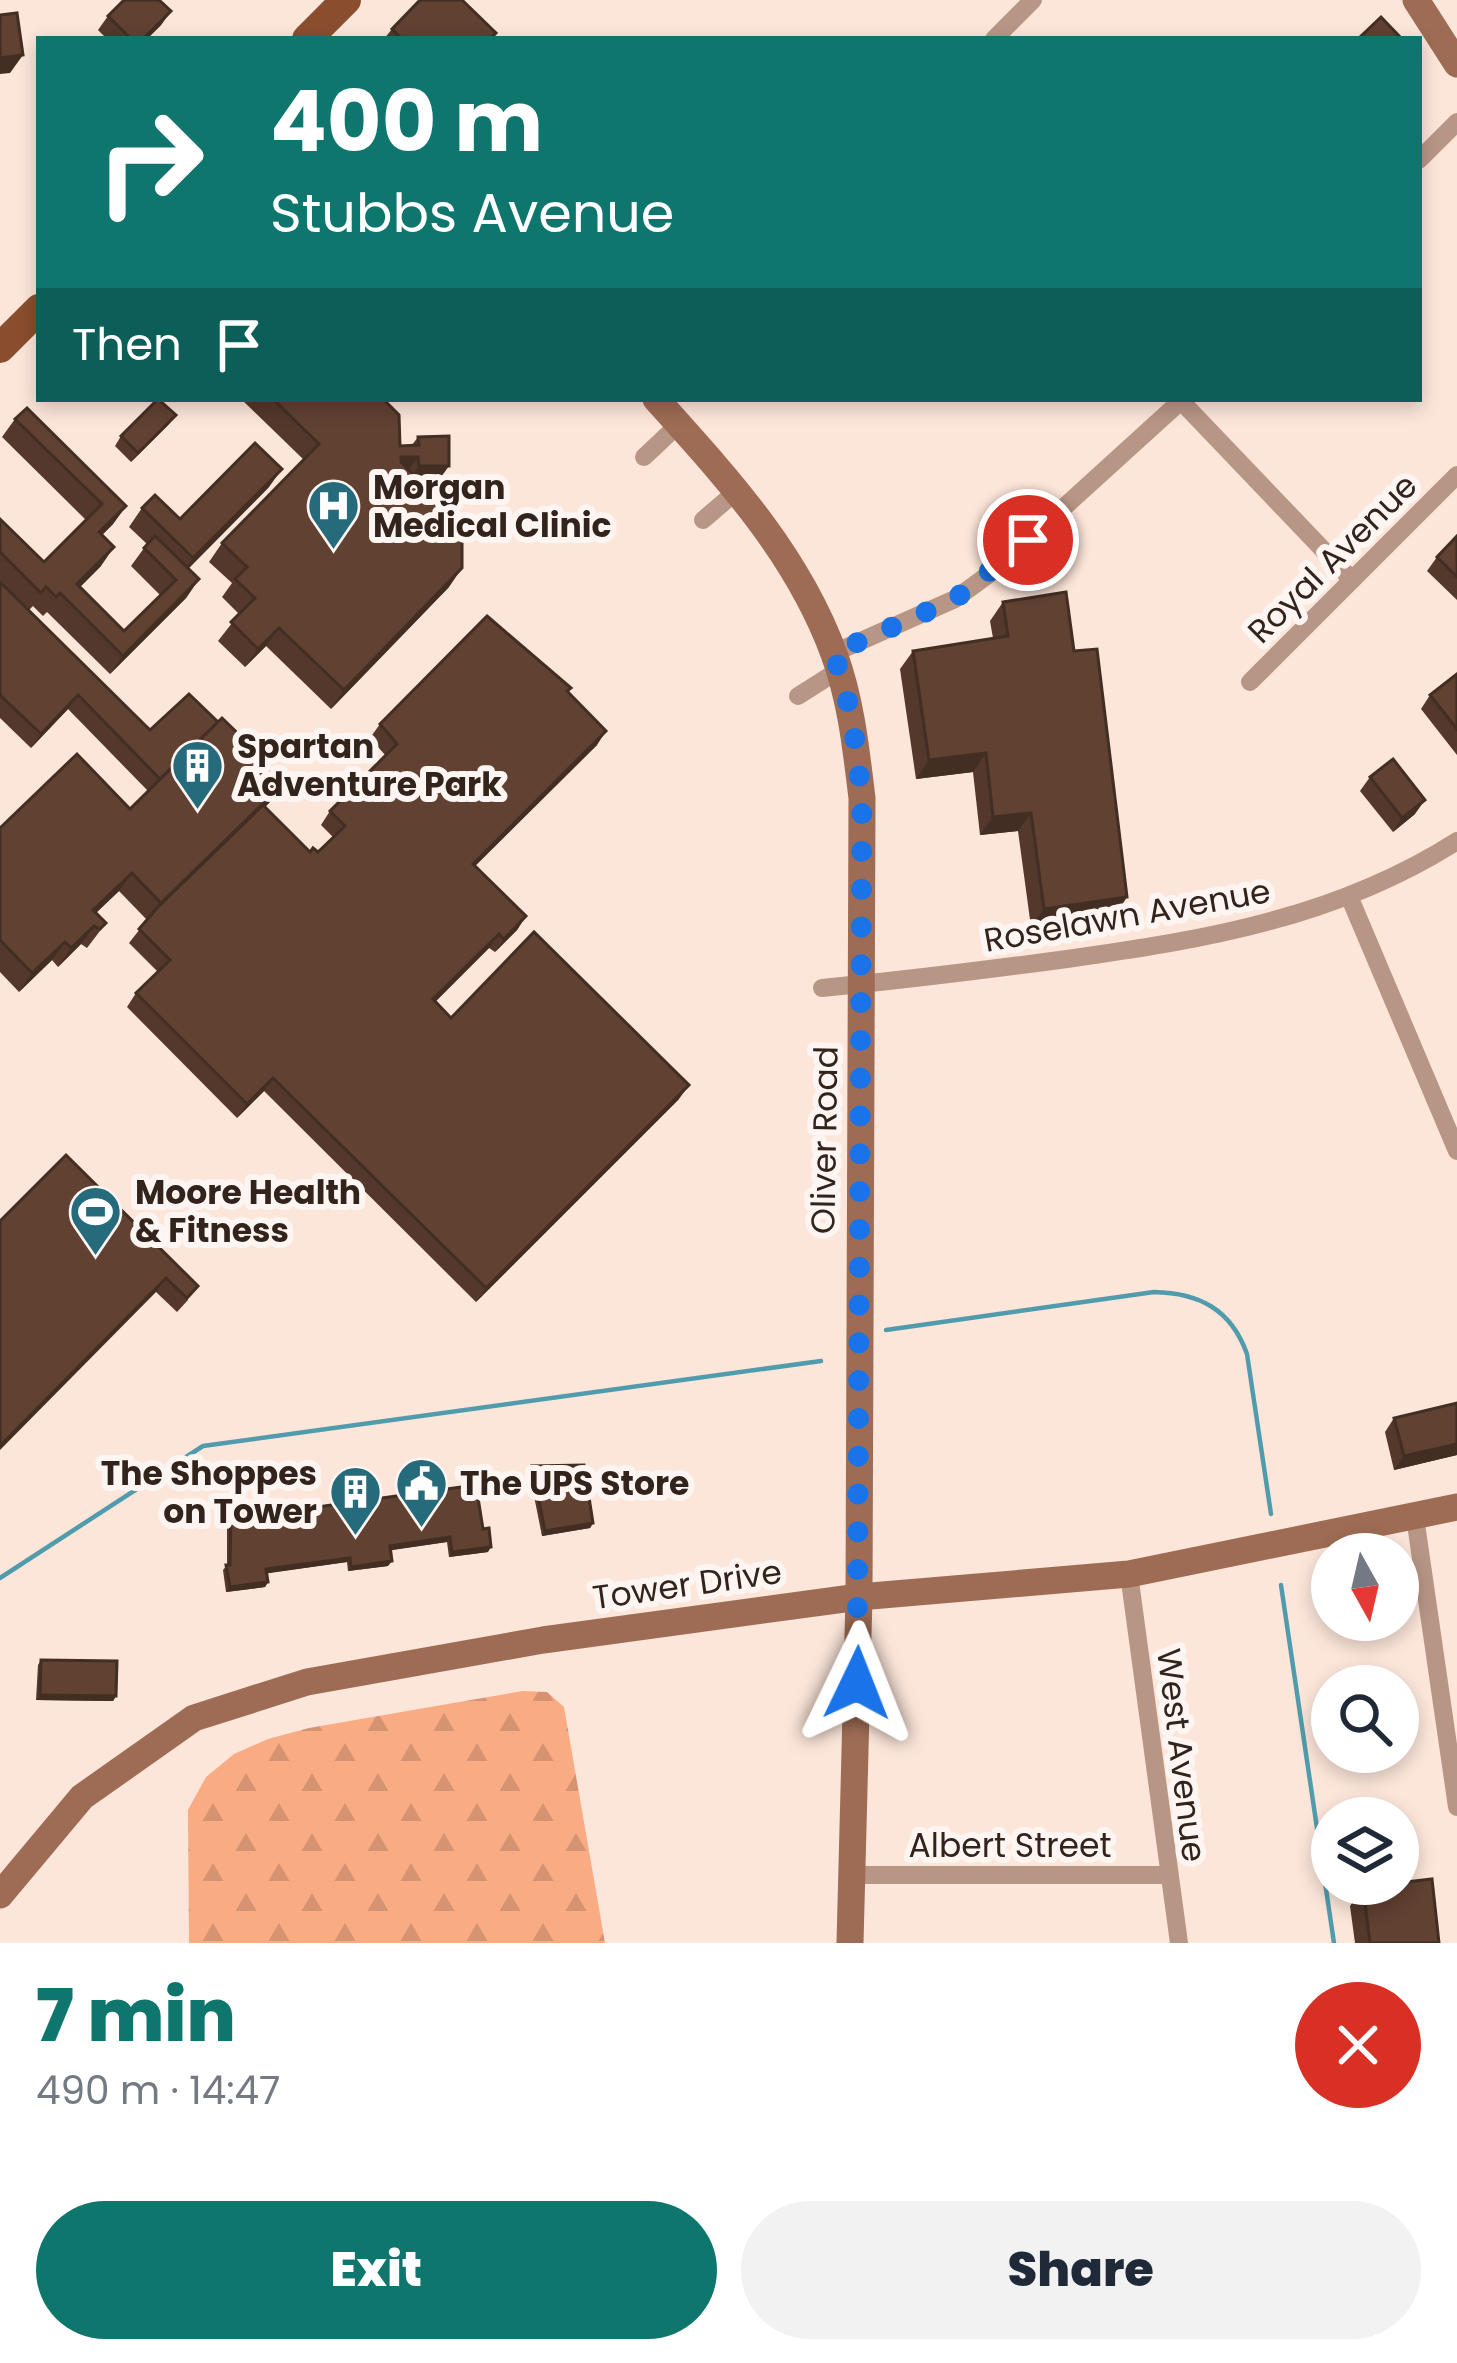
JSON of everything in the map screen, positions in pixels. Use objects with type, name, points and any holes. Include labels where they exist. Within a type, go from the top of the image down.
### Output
[{"type":"main road","points":[[310,36],[346,0]]},
{"type":"main road","points":[[0,348],[36,312]]},
{"type":"street","points":[[997,36],[1033,0]]},
{"type":"street","points":[[1416,0],[1457,64]]},
{"type":"street","points":[[1422,157],[1457,122]]},
{"type":"street","name":"Oliver Road","points":[[659,402],[738,490],[792,568],[836,661],[852,717],[862,798],[862,985],[860,1597],[850,1943]]},
{"type":"street","points":[[798,696],[836,661],[969,590],[1180,402]]},
{"type":"street","points":[[1184,402],[1352,580]]},
{"type":"street","points":[[644,457],[679,424]]},
{"type":"street","name":"Royal Avenue","points":[[1250,682],[1457,476]]},
{"type":"street","points":[[703,520],[738,490]]},
{"type":"street","name":"Roselawn Avenue","points":[[821,988],[1160,946],[1276,921],[1402,876],[1457,841]]},
{"type":"street","points":[[1349,896],[1457,1151]]},
{"type":"street","name":"Tower Drive","points":[[0,1895],[82,1797],[194,1718],[307,1682],[542,1640],[860,1597],[1129,1574],[1457,1507]]},
{"type":"street","points":[[1415,1516],[1457,1807]]},
{"type":"street","name":"West Avenue","points":[[1129,1574],[1178,1943]]},
{"type":"street","name":"Albert Street","points":[[852,1875],[1168,1875]]},
{"type":"green space","points":[[523,1691],[547,1692],[564,1707],[605,1943],[189,1943],[188,1810],[206,1777],[234,1754],[309,1728]]},
{"type":"building","points":[[124,0],[159,0],[171,11],[146,36],[128,36],[108,16]]},
{"type":"building","points":[[420,0],[462,0],[496,33],[399,36],[392,29]]},
{"type":"building","points":[[17,13],[23,55],[0,58],[0,15]]},
{"type":"building","points":[[1381,17],[1399,36],[1361,36]]},
{"type":"building","points":[[155,402],[176,415],[138,453],[121,436]]},
{"type":"building","name":"Morgan Medical Clinic","points":[[276,402],[386,402],[399,415],[400,446],[419,445],[418,437],[449,436],[449,466],[419,466],[418,457],[401,457],[401,462],[462,524],[462,568],[344,690],[279,628],[258,649],[231,622],[255,598],[235,579],[247,567],[222,543],[319,444]]},
{"type":"building","points":[[27,408],[126,506],[99,532],[114,547],[77,584],[124,631],[176,580],[144,548],[155,536],[199,579],[123,656],[60,593],[56,597],[46,587],[41,593],[0,552],[0,519],[44,562],[102,504],[15,419]]},
{"type":"building","points":[[255,443],[282,469],[193,558],[142,508],[155,495],[180,519]]},
{"type":"building","points":[[1457,536],[1457,577],[1437,557]]},
{"type":"building","points":[[0,582],[150,730],[189,694],[218,722],[160,779],[78,695],[41,734],[0,695]]},
{"type":"building","points":[[1066,592],[1074,651],[1097,649],[1127,897],[1044,909],[1031,813],[993,817],[986,753],[929,760],[913,651],[1008,636],[1003,602]]},
{"type":"building","points":[[487,616],[571,688],[567,691],[606,731],[473,864],[526,916],[504,939],[499,934],[433,999],[451,1018],[534,932],[689,1085],[486,1288],[273,1078],[247,1104],[136,993],[170,960],[139,929],[158,907],[263,805],[310,852],[313,848],[318,852],[345,826],[330,811],[397,744],[380,724]]},
{"type":"building","points":[[1457,674],[1457,729],[1430,695]]},
{"type":"building","points":[[222,718],[257,752],[252,757],[283,784],[161,903],[132,873],[93,910],[106,923],[100,929],[94,926],[71,948],[65,942],[32,973],[0,940],[0,828],[77,754],[130,809]]},
{"type":"building","points":[[1393,759],[1425,800],[1402,818],[1370,777]]},
{"type":"building","points":[[66,1155],[198,1286],[187,1298],[166,1278],[0,1446],[0,1221]]},
{"type":"building","points":[[1457,1403],[1457,1444],[1404,1456],[1394,1418]]},
{"type":"building","points":[[584,1465],[593,1523],[545,1531],[532,1466]]},
{"type":"building","name":"The Shoppes on Tower","points":[[476,1485],[491,1547],[452,1552],[450,1537],[390,1546],[392,1561],[351,1567],[350,1558],[266,1569],[268,1582],[230,1587],[226,1565],[230,1565],[231,1519]]},
{"type":"building","points":[[41,1660],[117,1661],[116,1696],[40,1695]]},
{"type":"building","points":[[1432,1879],[1439,1943],[1370,1943],[1365,1905],[1419,1905],[1419,1881]]},
{"type":"waterway","points":[[886,1330],[1154,1292],[1199,1300],[1232,1325],[1247,1354],[1271,1514]]},
{"type":"waterway","points":[[0,1578],[203,1446],[821,1361]]},
{"type":"waterway","points":[[1281,1585],[1334,1943]]},
{"type":"place","name":"Morgan Medical Clinic","points":[[334,552]]},
{"type":"place","name":"Spartan Adventure Park","points":[[198,811]]},
{"type":"place","name":"Moore Health & Fitness","points":[[96,1257]]},
{"type":"place","name":"The UPS Store","points":[[421,1529]]},
{"type":"place","name":"The Shoppes on Tower","points":[[356,1538]]},
{"type":"route","points":[[857,1683],[862,798],[852,717],[834,653],[955,599],[1028,540]]}]
